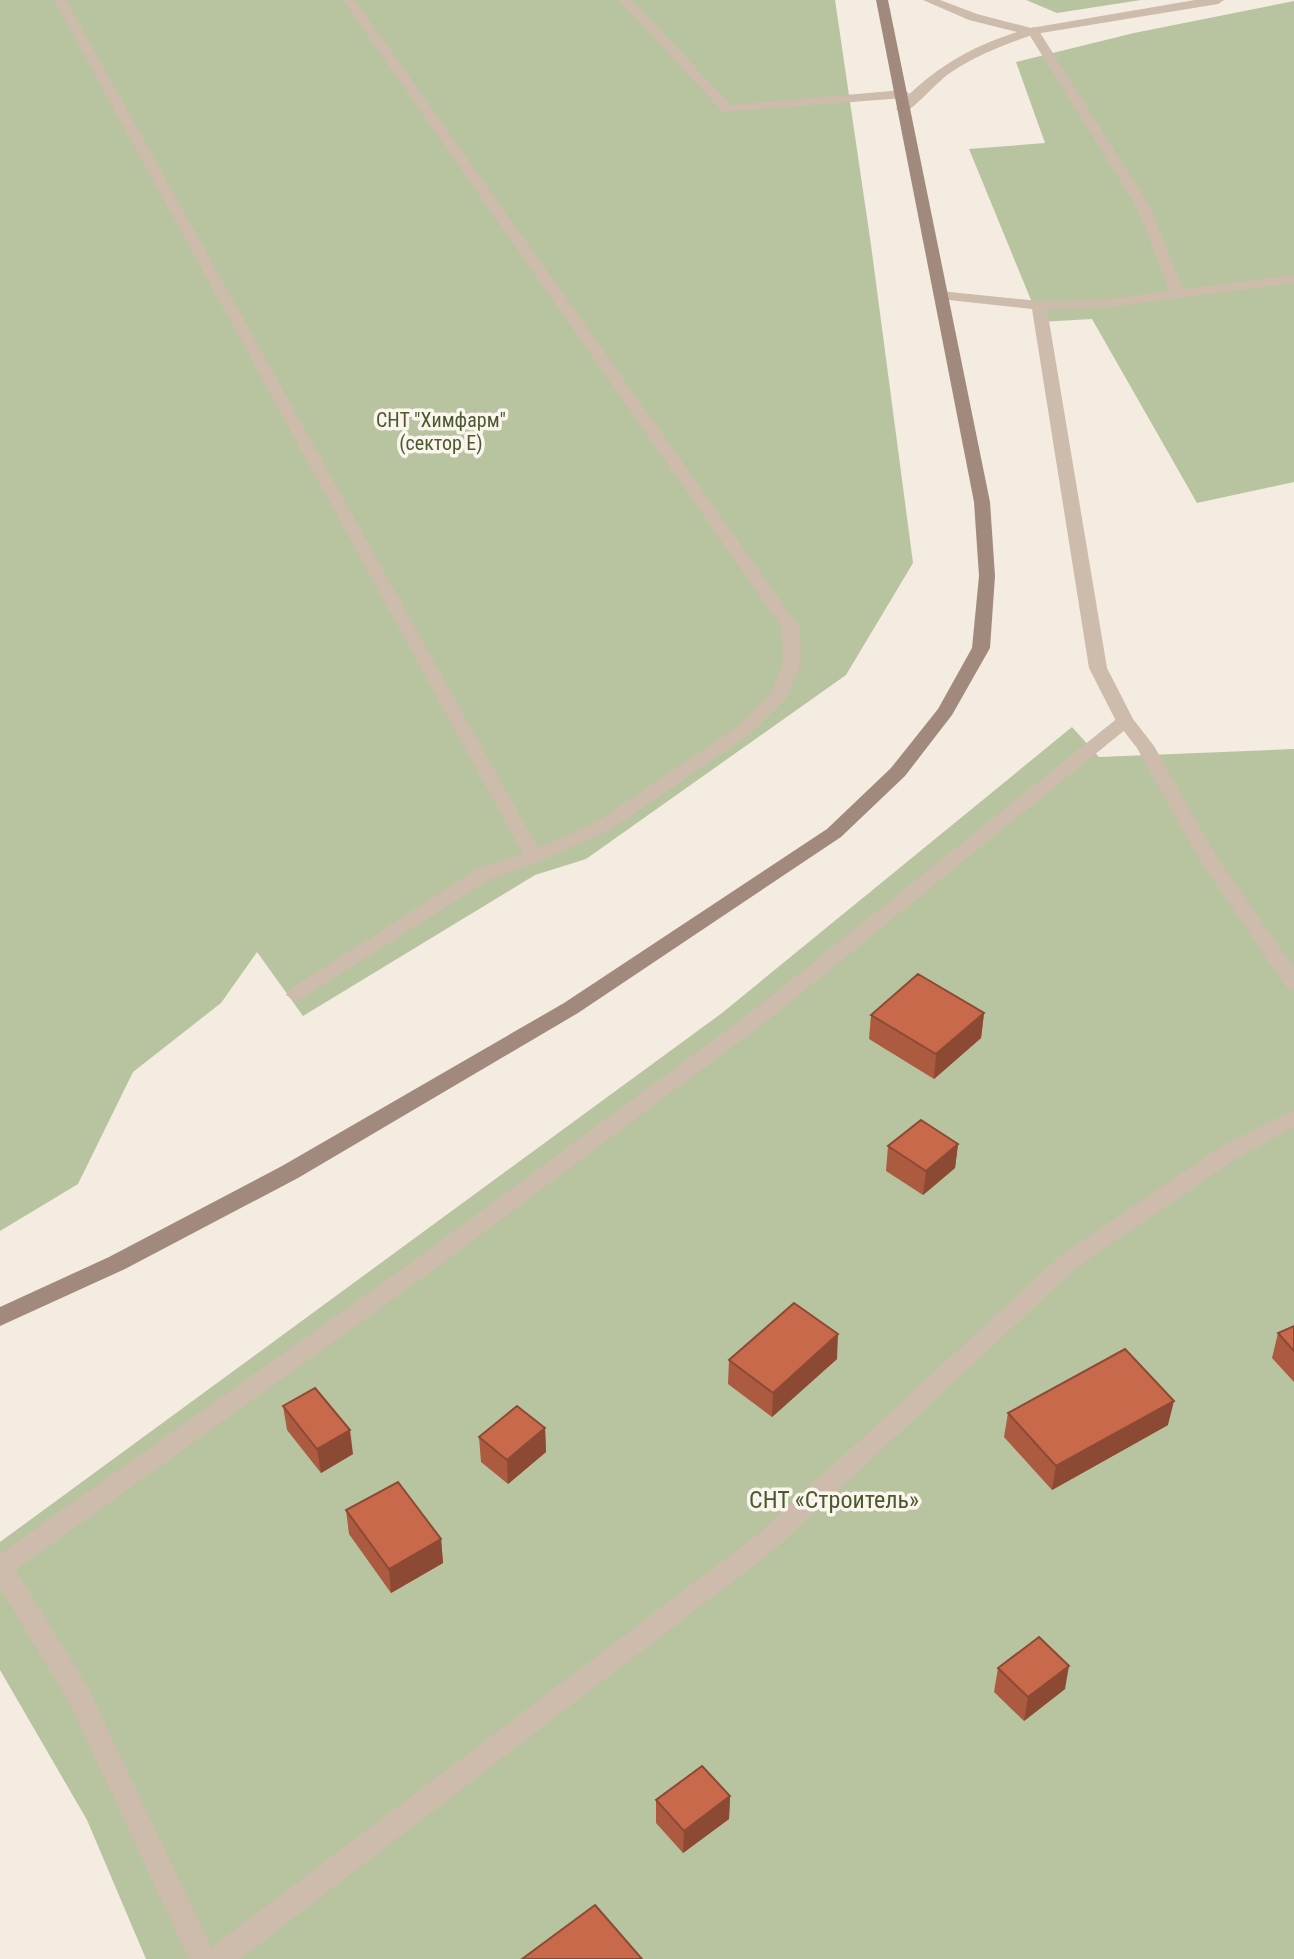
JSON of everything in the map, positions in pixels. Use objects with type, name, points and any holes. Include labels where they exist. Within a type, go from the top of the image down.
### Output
[{"type":"main road","points":[[0,1317],[117,1263],[290,1172],[571,1008],[834,833],[898,772],[946,711],[981,648],[987,576],[982,502],[882,0]]},
{"type":"street","points":[[60,0],[534,857]]},
{"type":"street","points":[[296,995],[482,875],[534,857],[605,825],[744,730],[778,697],[792,664],[791,628],[707,513],[349,0]]},
{"type":"street","points":[[625,0],[728,109],[903,94]]},
{"type":"street","points":[[929,0],[973,17],[1033,31],[1144,208],[1178,294]]},
{"type":"street","points":[[903,109],[924,83],[948,66],[1004,40],[1033,31],[1218,0]]},
{"type":"street","points":[[940,295],[1039,305],[1102,304],[1294,279]]},
{"type":"street","points":[[1039,305],[1098,668],[1125,721],[1145,746],[1209,859],[1294,983]]},
{"type":"street","points":[[203,1959],[78,1694],[0,1566],[424,1265],[761,1015],[1125,721]]},
{"type":"street","points":[[218,1959],[766,1542],[1068,1262],[1228,1153],[1294,1118]]},
{"type":"green space","name":"СНТ \"Химфарм\" (сектор Е)","points":[[0,0],[835,0],[913,563],[846,675],[586,859],[535,875],[303,1016],[257,952],[221,1003],[133,1072],[78,1184],[0,1231]]},
{"type":"green space","points":[[1026,0],[1141,0],[1057,13]]},
{"type":"green space","points":[[1294,1],[1294,482],[1197,503],[1092,319],[1040,322],[969,149],[1045,143],[1016,62],[1134,33]]},
{"type":"green space","name":"СНТ «Строитель»","points":[[1072,727],[1099,757],[1294,749],[1294,1959],[146,1959],[87,1820],[0,1670],[0,1542],[722,1013]]},
{"type":"building","points":[[918,974],[984,1013],[936,1054],[871,1015]]},
{"type":"building","points":[[921,1120],[958,1144],[926,1171],[888,1146]]},
{"type":"building","points":[[794,1303],[838,1334],[773,1393],[729,1360]]},
{"type":"building","points":[[1294,1326],[1294,1351],[1278,1333]]},
{"type":"building","points":[[1125,1349],[1174,1401],[1056,1466],[1008,1413]]},
{"type":"building","points":[[315,1388],[350,1430],[317,1449],[283,1406]]},
{"type":"building","points":[[517,1406],[545,1428],[507,1460],[479,1437]]},
{"type":"building","points":[[398,1482],[441,1539],[389,1569],[346,1510]]},
{"type":"building","points":[[1039,1637],[1069,1666],[1028,1697],[998,1668]]},
{"type":"building","points":[[702,1766],[730,1796],[684,1831],[656,1800]]},
{"type":"building","points":[[595,1905],[642,1959],[522,1959]]}]
